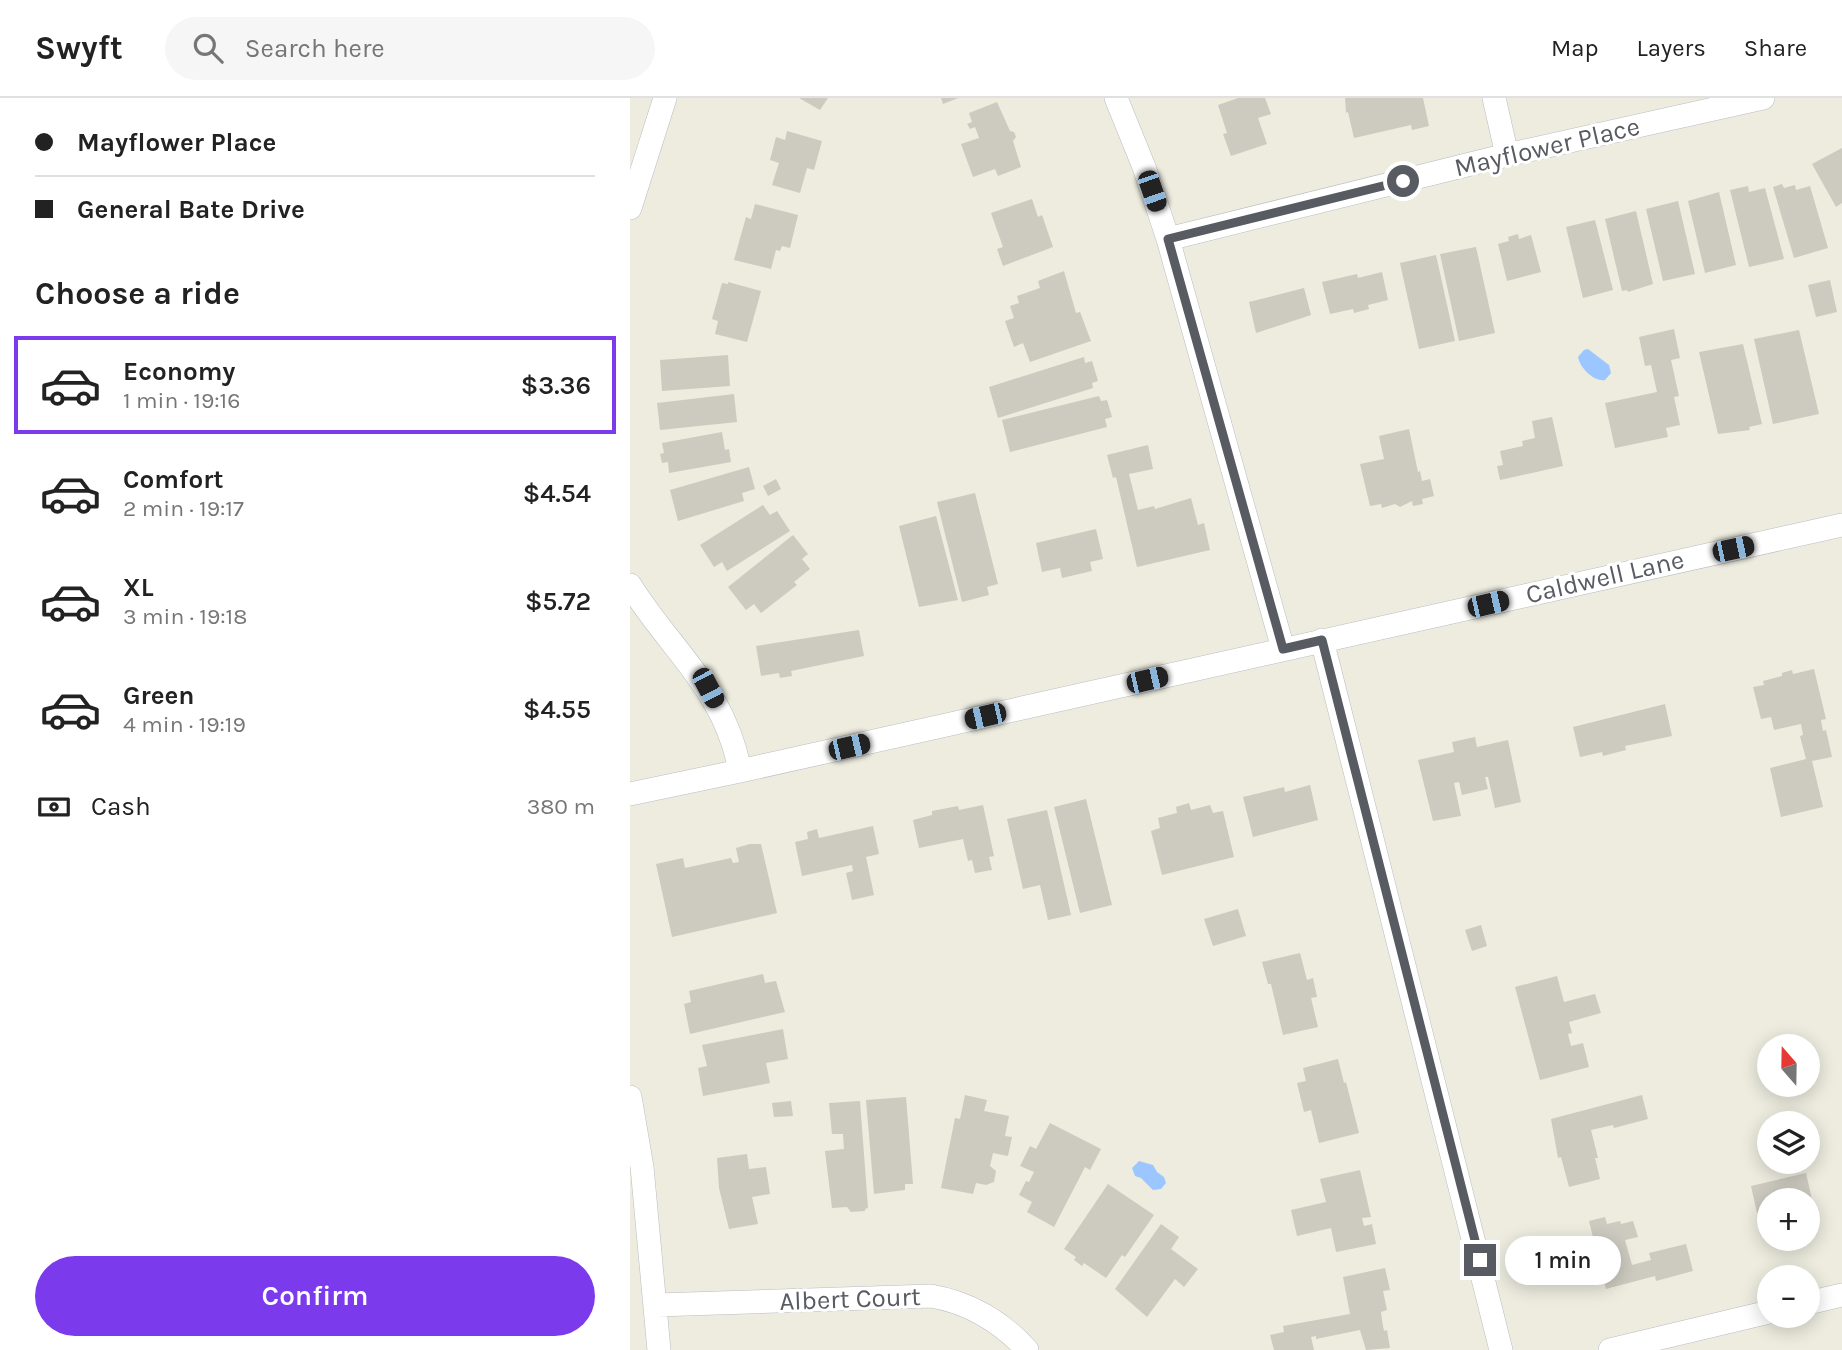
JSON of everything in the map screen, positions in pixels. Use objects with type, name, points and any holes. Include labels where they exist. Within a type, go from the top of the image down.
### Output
[{"type":"street","points":[[630,208],[665,98]]},
{"type":"street","points":[[1116,98],[1144,167],[1168,239],[1283,649]]},
{"type":"street","points":[[1494,98],[1507,155]]},
{"type":"street","name":"Mayflower Place","points":[[1168,239],[1507,155],[1763,98]]},
{"type":"street","name":"Caldwell Lane","points":[[630,794],[1842,525]]},
{"type":"street","points":[[630,585],[648,613],[708,688],[728,732],[740,771]]},
{"type":"street","points":[[1322,640],[1502,1350]]},
{"type":"street","points":[[630,1097],[642,1167],[657,1304],[659,1350]]},
{"type":"street","points":[[1820,1300],[1842,1295]]},
{"type":"street","name":"Albert Court","points":[[657,1304],[931,1296],[964,1305],[989,1318],[1027,1350]]},
{"type":"street","points":[[1610,1350],[1757,1315]]},
{"type":"water","points":[[1588,349],[1609,365],[1611,373],[1605,380],[1592,377],[1582,366],[1578,357]]},
{"type":"water","points":[[1139,1161],[1153,1165],[1164,1177],[1166,1183],[1161,1189],[1153,1190],[1141,1178],[1135,1176],[1132,1168]]},
{"type":"building","points":[[799,98],[828,98],[820,110]]},
{"type":"building","points":[[941,98],[958,98],[943,104]]},
{"type":"building","points":[[1238,98],[1265,98],[1271,114],[1258,118],[1267,144],[1231,156],[1223,134],[1227,133],[1218,105]]},
{"type":"building","points":[[1345,98],[1423,98],[1429,126],[1412,130],[1411,125],[1354,138],[1348,112],[1346,113]]},
{"type":"building","points":[[997,102],[1010,131],[1014,132],[1016,137],[1013,141],[1021,167],[998,176],[995,169],[973,177],[961,144],[979,138],[975,127],[970,129],[967,124],[972,122],[969,113]]},
{"type":"building","points":[[787,131],[822,141],[814,170],[807,168],[800,193],[772,185],[779,163],[770,160],[776,137],[785,140]]},
{"type":"building","points":[[1842,148],[1842,203],[1836,207],[1812,164]]},
{"type":"building","points":[[1782,184],[1784,188],[1795,185],[1796,190],[1810,186],[1828,248],[1794,258],[1773,187]]},
{"type":"building","points":[[1748,186],[1749,192],[1765,188],[1784,259],[1749,267],[1730,190]]},
{"type":"building","points":[[1719,192],[1736,265],[1705,273],[1688,201]]},
{"type":"building","points":[[1032,199],[1038,217],[1042,215],[1053,247],[1003,266],[997,249],[1003,247],[991,213]]},
{"type":"building","points":[[1678,201],[1695,274],[1663,281],[1646,209]]},
{"type":"building","points":[[755,204],[798,215],[790,248],[782,246],[780,251],[776,250],[771,269],[734,260],[746,217],[751,219]]},
{"type":"building","points":[[1636,211],[1653,284],[1628,292],[1622,291],[1605,219]]},
{"type":"building","points":[[1595,220],[1613,290],[1583,298],[1566,227]]},
{"type":"building","points":[[1518,234],[1519,239],[1531,235],[1541,272],[1507,281],[1498,244],[1509,241],[1508,237]]},
{"type":"building","points":[[1476,247],[1495,333],[1459,341],[1440,254]]},
{"type":"building","points":[[1436,255],[1455,341],[1419,349],[1400,263]]},
{"type":"building","points":[[1064,271],[1076,313],[1080,312],[1091,341],[1030,362],[1023,343],[1014,347],[1005,321],[1014,318],[1010,306],[1019,303],[1017,296],[1040,288],[1038,281]]},
{"type":"building","points":[[1382,272],[1388,300],[1368,305],[1369,309],[1354,313],[1353,309],[1330,314],[1322,282],[1357,274],[1358,278]]},
{"type":"building","points":[[1830,280],[1837,312],[1816,317],[1808,285]]},
{"type":"building","points":[[728,282],[761,291],[747,342],[715,334],[718,321],[712,319],[722,283]]},
{"type":"building","points":[[1304,288],[1311,315],[1256,333],[1249,302]]},
{"type":"building","points":[[1674,329],[1680,358],[1671,360],[1679,396],[1674,397],[1680,425],[1666,428],[1668,437],[1615,448],[1605,403],[1657,392],[1651,365],[1645,366],[1639,337]]},
{"type":"building","points":[[1799,330],[1819,414],[1773,424],[1754,339]]},
{"type":"building","points":[[1743,344],[1762,424],[1749,427],[1750,430],[1718,434],[1699,352]]},
{"type":"building","points":[[728,355],[730,386],[662,391],[660,360]]},
{"type":"building","points":[[1084,357],[1085,363],[1092,361],[1098,381],[1092,383],[1093,388],[998,418],[989,387]]},
{"type":"building","points":[[734,394],[737,422],[660,430],[657,403]]},
{"type":"building","points":[[1099,396],[1101,401],[1107,400],[1112,417],[1105,419],[1107,427],[1010,452],[1002,420]]},
{"type":"building","points":[[1552,417],[1563,466],[1500,480],[1497,466],[1503,465],[1500,451],[1523,446],[1522,441],[1535,438],[1532,421]]},
{"type":"building","points":[[1409,429],[1418,472],[1420,471],[1422,481],[1430,479],[1434,496],[1422,499],[1423,504],[1413,506],[1412,501],[1400,507],[1395,504],[1382,508],[1381,504],[1370,506],[1360,464],[1384,459],[1379,436]]},
{"type":"building","points":[[722,432],[725,450],[729,449],[731,462],[669,473],[668,462],[662,463],[662,443]]},
{"type":"building","points":[[1148,445],[1153,469],[1129,474],[1138,510],[1154,506],[1155,509],[1191,498],[1198,525],[1204,523],[1210,550],[1137,567],[1116,477],[1113,478],[1107,455]]},
{"type":"building","points":[[749,467],[755,489],[742,493],[744,501],[678,521],[670,490]]},
{"type":"building","points":[[776,479],[781,489],[768,496],[763,486]]},
{"type":"building","points":[[975,493],[998,584],[987,587],[989,595],[962,602],[937,502]]},
{"type":"building","points":[[763,505],[770,515],[777,511],[790,531],[727,571],[722,562],[714,567],[700,545]]},
{"type":"building","points":[[936,516],[958,600],[919,607],[899,526]]},
{"type":"building","points":[[1096,529],[1103,559],[1090,562],[1092,571],[1062,578],[1060,568],[1042,572],[1036,543]]},
{"type":"building","points":[[793,535],[808,554],[802,559],[810,569],[794,582],[797,585],[761,613],[754,604],[746,610],[728,587]]},
{"type":"building","points":[[859,630],[864,656],[791,671],[792,676],[780,678],[779,673],[761,676],[756,646]]},
{"type":"building","points":[[1814,669],[1826,719],[1821,720],[1823,731],[1826,730],[1832,757],[1812,761],[1823,807],[1781,817],[1770,768],[1806,759],[1800,736],[1803,735],[1801,724],[1774,730],[1771,717],[1761,719],[1753,687],[1764,685],[1763,681],[1792,670],[1793,674]]},
{"type":"building","points":[[1665,704],[1672,736],[1625,746],[1626,750],[1603,756],[1602,752],[1580,757],[1573,727]]},
{"type":"building","points":[[1475,737],[1477,747],[1508,740],[1521,802],[1495,808],[1488,777],[1485,777],[1488,789],[1462,795],[1459,782],[1454,783],[1461,816],[1433,821],[1418,760],[1454,752],[1452,742]]},
{"type":"building","points":[[1310,785],[1318,820],[1253,837],[1243,797],[1284,787],[1285,792]]},
{"type":"building","points":[[1086,799],[1112,905],[1080,913],[1054,807]]},
{"type":"building","points":[[1189,803],[1191,810],[1210,805],[1213,813],[1223,811],[1234,857],[1162,875],[1151,831],[1160,828],[1158,818],[1177,813],[1176,807]]},
{"type":"building","points":[[983,805],[994,856],[989,857],[992,870],[975,873],[972,860],[968,861],[963,839],[919,848],[913,820],[932,815],[932,811],[958,806],[959,810]]},
{"type":"building","points":[[1047,810],[1071,915],[1048,920],[1040,885],[1023,889],[1007,819]]},
{"type":"building","points":[[873,826],[879,854],[866,857],[874,895],[852,900],[846,873],[853,871],[852,865],[802,876],[795,842],[808,839],[807,832],[817,829],[819,838]]},
{"type":"building","points":[[761,844],[777,913],[672,937],[656,864],[683,858],[685,868],[731,858],[733,863],[739,862],[736,848]]},
{"type":"building","points":[[1238,909],[1246,936],[1213,946],[1204,919]]},
{"type":"building","points":[[1481,925],[1487,946],[1472,951],[1465,930]]},
{"type":"building","points":[[1300,953],[1307,980],[1313,978],[1317,997],[1311,998],[1318,1027],[1283,1035],[1271,984],[1268,984],[1262,962]]},
{"type":"building","points":[[763,974],[765,983],[776,981],[785,1012],[690,1034],[684,1004],[691,1002],[689,991]]},
{"type":"building","points":[[1557,976],[1564,1002],[1595,994],[1601,1013],[1569,1022],[1571,1046],[1583,1043],[1589,1067],[1540,1080],[1515,987]]},
{"type":"building","points":[[783,1029],[788,1059],[766,1063],[770,1083],[703,1096],[698,1068],[707,1066],[702,1045]]},
{"type":"building","points":[[1338,1059],[1359,1133],[1319,1143],[1311,1110],[1304,1112],[1297,1083],[1306,1081],[1303,1068]]},
{"type":"building","points":[[965,1095],[987,1100],[984,1111],[1009,1116],[1005,1136],[1012,1137],[1008,1156],[993,1153],[990,1166],[996,1171],[994,1182],[986,1185],[976,1183],[973,1194],[941,1188],[955,1118],[960,1119]]},
{"type":"building","points":[[1642,1095],[1648,1119],[1614,1128],[1613,1125],[1591,1130],[1600,1179],[1569,1187],[1561,1157],[1558,1158],[1551,1119]]},
{"type":"building","points":[[906,1097],[913,1184],[905,1184],[905,1190],[874,1194],[866,1100]]},
{"type":"building","points":[[791,1101],[793,1116],[774,1117],[772,1103]]},
{"type":"building","points":[[860,1101],[868,1208],[865,1211],[851,1212],[847,1207],[832,1208],[825,1151],[844,1149],[843,1134],[832,1134],[829,1103]]},
{"type":"building","points":[[1050,1123],[1101,1149],[1090,1170],[1085,1167],[1054,1227],[1027,1212],[1032,1202],[1019,1195],[1034,1172],[1020,1166],[1030,1146],[1036,1149]]},
{"type":"building","points":[[747,1154],[749,1169],[766,1167],[770,1194],[752,1197],[758,1224],[729,1229],[719,1188],[717,1158]]},
{"type":"building","points":[[1360,1170],[1371,1217],[1362,1218],[1364,1226],[1372,1224],[1376,1244],[1336,1252],[1331,1228],[1297,1236],[1291,1210],[1326,1202],[1320,1179]]},
{"type":"building","points":[[1806,1174],[1809,1188],[1757,1188],[1757,1213],[1751,1186]]},
{"type":"building","points":[[1108,1184],[1154,1215],[1125,1257],[1122,1255],[1106,1278],[1084,1263],[1082,1266],[1074,1260],[1076,1257],[1064,1249]]},
{"type":"building","points":[[1605,1217],[1607,1224],[1633,1221],[1638,1237],[1625,1240],[1632,1265],[1651,1260],[1649,1253],[1686,1244],[1693,1271],[1656,1281],[1655,1276],[1606,1289],[1589,1221]]},
{"type":"building","points":[[1161,1224],[1179,1237],[1171,1249],[1198,1269],[1184,1287],[1175,1279],[1147,1317],[1115,1289]]},
{"type":"building","points":[[1385,1268],[1390,1290],[1383,1291],[1387,1310],[1381,1312],[1390,1348],[1366,1350],[1360,1330],[1316,1339],[1316,1336],[1311,1337],[1314,1350],[1274,1350],[1270,1335],[1284,1332],[1283,1326],[1350,1314],[1343,1277]]},
{"type":"route","points":[[1403,181],[1168,239],[1283,649],[1322,640],[1480,1260]]}]
